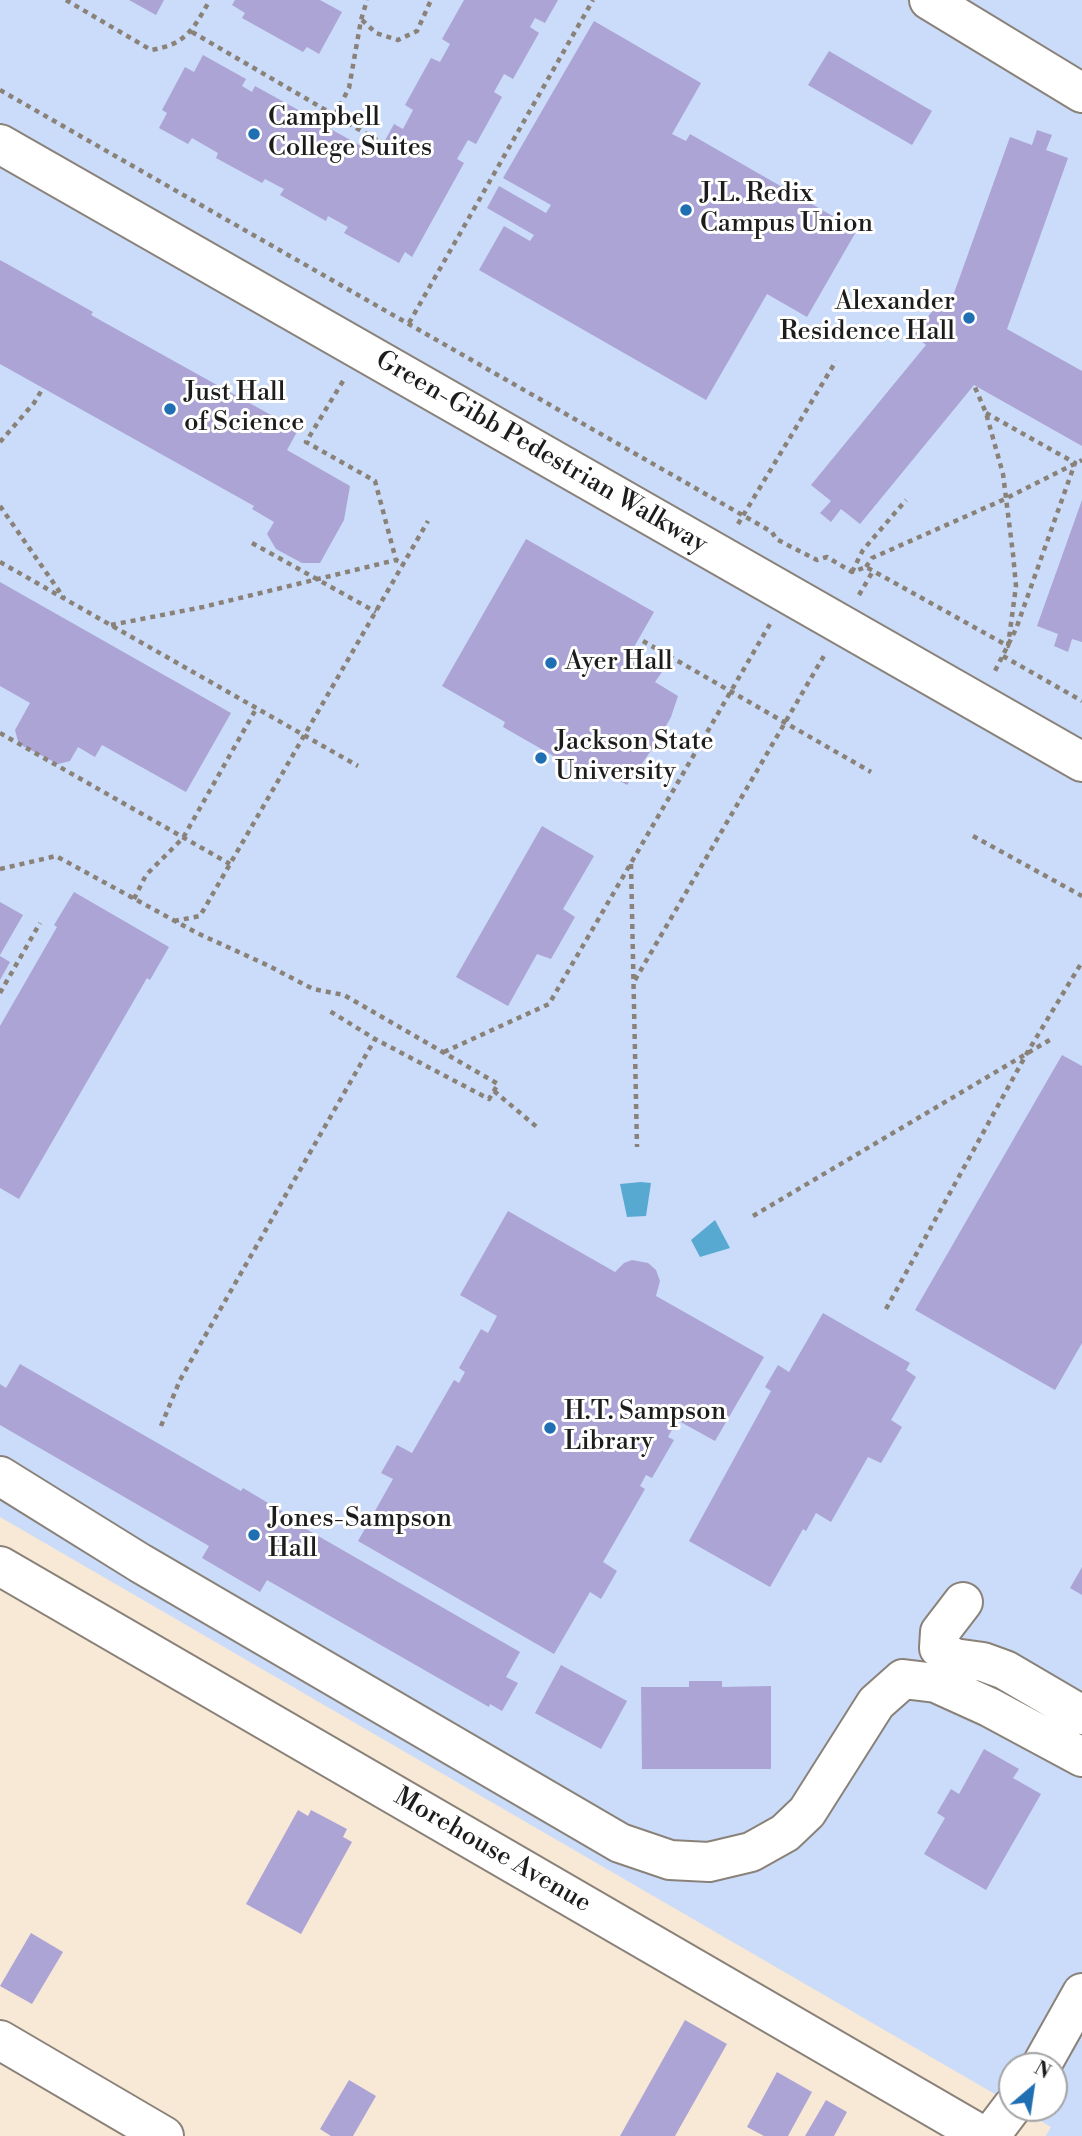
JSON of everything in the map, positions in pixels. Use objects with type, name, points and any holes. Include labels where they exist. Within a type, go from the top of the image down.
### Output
[{"type":"street","points":[[929,0],[1082,93]]},
{"type":"street","name":"Green-Gibb Pedestrian Walkway","points":[[0,144],[1082,762]]},
{"type":"street","points":[[0,1476],[139,1563],[620,1843],[670,1860],[709,1862],[751,1852],[785,1833],[807,1812],[876,1703],[903,1679],[947,1688],[989,1707],[1082,1757]]},
{"type":"street","name":"Morehouse Avenue","points":[[0,1566],[983,2136]]},
{"type":"street","points":[[963,1602],[940,1632],[939,1648],[954,1658],[983,1662],[1005,1670],[1082,1715]]},
{"type":"street","points":[[1049,2052],[1082,1993]]},
{"type":"street","points":[[0,2040],[164,2136]]},
{"type":"street","points":[[990,2136],[1001,2122]]},
{"type":"path","points":[[66,0],[151,50],[183,40],[192,32],[210,0]]},
{"type":"path","points":[[335,116],[349,88],[367,0]]},
{"type":"path","points":[[361,20],[376,33],[398,40],[417,31],[431,0]]},
{"type":"path","points":[[409,324],[593,0]]},
{"type":"path","points":[[192,32],[377,140]]},
{"type":"path","points":[[0,90],[772,532],[776,539],[817,560],[827,557],[852,572]]},
{"type":"path","points":[[361,350],[306,442],[375,481],[396,560]]},
{"type":"path","points":[[719,555],[836,361]]},
{"type":"path","points":[[974,385],[986,413],[1003,474],[1016,586],[1008,646]]},
{"type":"path","points":[[0,442],[34,403],[43,388]]},
{"type":"path","points":[[986,413],[1075,463]]},
{"type":"path","points":[[852,572],[866,567],[872,558],[1005,499],[1082,460]]},
{"type":"path","points":[[979,703],[1016,629],[1075,463]]},
{"type":"path","points":[[852,572],[863,550],[906,500]]},
{"type":"path","points":[[0,506],[65,599]]},
{"type":"path","points":[[173,921],[200,916],[428,521]]},
{"type":"path","points":[[252,543],[376,612]]},
{"type":"path","points":[[111,625],[202,607],[396,560],[404,564]]},
{"type":"path","points":[[0,562],[358,766]]},
{"type":"path","points":[[866,567],[1008,646]]},
{"type":"path","points":[[635,980],[873,571]]},
{"type":"path","points":[[443,1052],[549,1004],[788,593]]},
{"type":"path","points":[[643,641],[871,772]]},
{"type":"path","points":[[1003,656],[1082,701]]},
{"type":"path","points":[[134,899],[146,875],[183,838],[257,709]]},
{"type":"path","points":[[0,733],[230,864]]},
{"type":"path","points":[[973,836],[1082,896]]},
{"type":"path","points":[[0,869],[55,856],[173,921],[313,989],[344,995],[498,1084],[489,1099],[375,1039],[328,1010]]},
{"type":"path","points":[[631,863],[637,1146]]},
{"type":"path","points":[[0,993],[40,923]]},
{"type":"path","points":[[886,1309],[1027,1054],[1082,962]]},
{"type":"path","points":[[753,1216],[1053,1038]]},
{"type":"path","points":[[161,1426],[190,1362],[375,1039]]},
{"type":"path","points":[[494,1091],[538,1128]]},
{"type":"shaded area","name":"Jackson State University","points":[[0,0],[1082,0],[1082,2136],[1046,2136],[1051,2127],[1043,2122],[1068,2122],[1068,2052],[998,2052],[998,2096],[0,1517]]},
{"type":"water","points":[[651,1183],[646,1216],[627,1217],[620,1184]]},
{"type":"water","points":[[715,1220],[730,1248],[700,1257],[691,1240]]},
{"type":"building","points":[[129,0],[164,0],[156,15]]},
{"type":"building","name":"Campbell College Suites","points":[[235,0],[320,0],[342,12],[319,54],[307,47],[303,52],[242,18],[245,13],[232,5]]},
{"type":"building","name":"Campbell College Suites","points":[[464,0],[558,0],[545,23],[535,18],[530,27],[539,33],[513,79],[504,74],[494,92],[502,97],[476,144],[468,140],[457,159],[464,163],[412,257],[405,252],[399,263],[344,233],[348,227],[328,216],[326,221],[280,195],[284,189],[265,179],[262,183],[216,158],[218,153],[192,138],[188,144],[159,128],[167,113],[162,110],[185,67],[194,72],[203,55],[246,79],[242,86],[252,92],[255,86],[302,112],[299,118],[317,128],[320,123],[377,155],[394,124],[403,129],[413,110],[405,105],[431,58],[440,62],[450,44],[442,39]]},
{"type":"building","name":"J.L. Redix Campus Union","points":[[594,21],[701,83],[672,134],[686,141],[690,134],[857,230],[807,317],[767,294],[706,400],[479,270],[504,226],[530,241],[534,235],[487,208],[499,186],[546,213],[551,205],[503,178]]},
{"type":"building","points":[[829,51],[932,111],[912,145],[808,85]]},
{"type":"building","name":"Alexander Residence Hall","points":[[1037,130],[1052,135],[1046,150],[1068,158],[1007,329],[1082,371],[1082,446],[974,385],[860,524],[841,509],[831,522],[820,513],[831,501],[811,485],[926,345],[914,335],[937,305],[949,307],[1010,137],[1032,145]]},
{"type":"building","name":"Just Hall of Science","points":[[0,260],[93,312],[91,315],[298,430],[287,450],[350,486],[344,520],[320,563],[302,563],[276,549],[267,534],[274,522],[252,509],[254,506],[0,364]]},
{"type":"building","points":[[1082,500],[1082,642],[1072,639],[1068,652],[1054,646],[1058,634],[1037,626]]},
{"type":"building","name":"Ayer Hall","points":[[526,539],[654,612],[630,654],[662,672],[655,682],[678,696],[671,717],[657,742],[627,785],[604,772],[599,782],[503,727],[505,722],[442,686]]},
{"type":"building","points":[[0,582],[231,713],[186,792],[102,745],[95,757],[78,747],[70,761],[58,764],[18,741],[15,730],[30,703],[0,686]]},
{"type":"building","points":[[542,826],[594,856],[563,909],[575,917],[551,959],[537,954],[508,1006],[456,977]]},
{"type":"building","points":[[74,892],[169,947],[150,980],[147,978],[19,1199],[0,1188],[0,1026]]},
{"type":"building","points":[[0,902],[23,915],[0,955]]},
{"type":"building","points":[[0,956],[10,962],[0,980]]},
{"type":"building","points":[[1062,1055],[1082,1066],[1082,1343],[1055,1390],[915,1310]]},
{"type":"building","name":"H.T. Sampson Library","points":[[508,1211],[615,1272],[624,1263],[632,1260],[648,1263],[656,1270],[660,1281],[656,1296],[764,1357],[715,1441],[677,1420],[668,1437],[674,1440],[652,1478],[646,1475],[640,1486],[645,1489],[603,1562],[617,1571],[601,1599],[590,1592],[554,1654],[358,1541],[393,1479],[381,1473],[397,1445],[412,1453],[454,1380],[459,1383],[465,1372],[459,1368],[481,1329],[488,1333],[497,1316],[460,1295]]},
{"type":"building","points":[[823,1313],[910,1363],[906,1370],[916,1377],[891,1420],[902,1427],[881,1463],[868,1457],[831,1522],[816,1513],[806,1531],[803,1529],[770,1587],[689,1541],[771,1391],[765,1387],[778,1365],[789,1372]]},
{"type":"building","name":"Jones-Sampson Hall","points":[[20,1364],[241,1491],[243,1488],[300,1522],[299,1525],[520,1652],[506,1677],[518,1683],[502,1711],[490,1704],[489,1707],[267,1580],[260,1592],[202,1558],[209,1546],[0,1425],[0,1384],[6,1388]]},
{"type":"building","points":[[1082,1567],[1082,1595],[1070,1588]]},
{"type":"building","points":[[561,1665],[627,1701],[601,1749],[535,1713]]},
{"type":"building","points":[[689,1681],[722,1681],[722,1687],[771,1686],[771,1769],[642,1769],[641,1687],[689,1687]]},
{"type":"building","points":[[984,1749],[1019,1769],[1013,1778],[1041,1794],[986,1890],[924,1854],[945,1818],[937,1813],[951,1789],[959,1794]]},
{"type":"building","points":[[298,1810],[308,1816],[311,1810],[347,1829],[343,1837],[352,1842],[301,1934],[246,1904]]},
{"type":"building","points":[[31,1933],[63,1952],[32,2004],[0,1986]]},
{"type":"building","points":[[685,2020],[727,2044],[675,2136],[620,2136]]},
{"type":"building","points":[[777,2072],[812,2092],[788,2136],[764,2136],[747,2127]]},
{"type":"building","points":[[349,2080],[376,2096],[353,2136],[331,2136],[320,2129]]},
{"type":"building","points":[[826,2100],[847,2112],[834,2136],[805,2136]]},
{"type":"place","name":"Campbell College Suites","points":[[254,134]]},
{"type":"place","name":"J.L. Redix Campus Union","points":[[686,210]]},
{"type":"place","name":"Alexander Residence Hall","points":[[969,318]]},
{"type":"place","name":"Just Hall of Science","points":[[170,409]]},
{"type":"place","name":"Ayer Hall","points":[[551,663]]},
{"type":"place","name":"Jackson State University","points":[[541,758]]},
{"type":"place","name":"H.T. Sampson Library","points":[[550,1428]]},
{"type":"place","name":"Jones-Sampson Hall","points":[[254,1535]]}]
